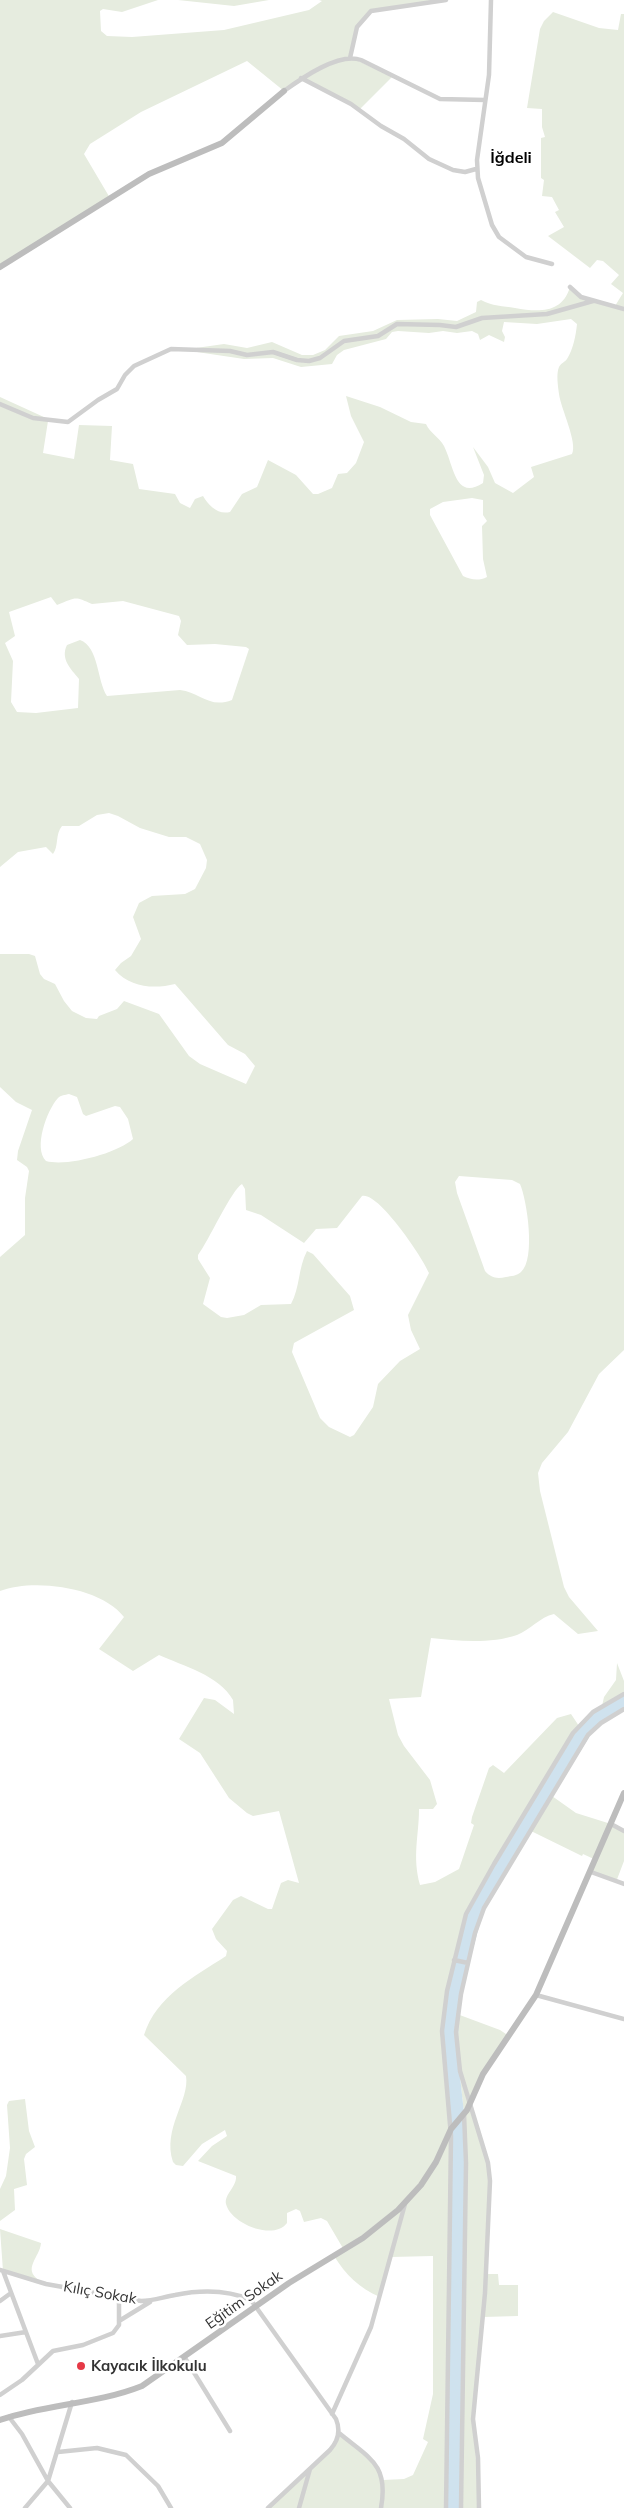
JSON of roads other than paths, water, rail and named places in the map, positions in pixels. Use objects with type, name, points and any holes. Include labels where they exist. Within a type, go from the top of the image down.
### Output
[{"type":"street","points":[[350,58],[358,27],[371,11],[446,0]]},
{"type":"street","points":[[490,0],[489,68],[476,169],[492,225],[499,237],[526,256],[552,264]]},
{"type":"street","points":[[0,267],[149,174],[222,143],[301,78],[328,65],[350,58],[361,60],[440,99],[484,100]]},
{"type":"street","points":[[301,78],[350,104],[404,139],[429,159],[453,170],[465,172],[476,169]]},
{"type":"street","points":[[570,287],[581,297],[624,309]]},
{"type":"street","points":[[0,404],[33,418],[68,422],[98,400],[114,392],[134,366],[171,349],[230,351],[247,355],[273,352],[297,360],[309,361],[320,358],[344,341],[378,336],[397,324],[456,327],[482,318],[547,314],[593,301]]},
{"type":"street","points":[[446,2508],[452,2128],[442,2032],[444,2005],[472,1902],[573,1734],[593,1712],[624,1694]]},
{"type":"street","points":[[478,2508],[478,2458],[474,2415],[486,2287],[490,2181],[488,2163],[475,2126],[460,2071],[456,2032],[466,1963],[474,1933],[484,1908],[580,1748],[594,1729],[624,1709]]},
{"type":"street","name":"Eğitim Sokak","points":[[0,2420],[142,2386],[257,2306],[364,2238],[405,2203],[431,2171],[452,2128],[463,2115],[492,2060],[536,1995],[624,1793]]},
{"type":"street","points":[[611,1824],[624,1831]]},
{"type":"street","points":[[591,1872],[624,1884]]},
{"type":"street","points":[[456,1960],[466,1963]]},
{"type":"street","points":[[536,1995],[624,2019]]},
{"type":"street","points":[[461,2508],[466,2163],[463,2115]]},
{"type":"street","points":[[332,2414],[371,2327],[405,2203]]},
{"type":"street","points":[[1,2271],[38,2364]]},
{"type":"street","name":"Kılıç Sokak","points":[[1,2271],[46,2284],[119,2298],[153,2301],[186,2293],[213,2292],[246,2298],[257,2306]]},
{"type":"street","points":[[0,2302],[11,2293]]},
{"type":"street","points":[[0,2395],[22,2380],[52,2351],[82,2345],[107,2337],[116,2331],[120,2321],[119,2298]]},
{"type":"street","points":[[120,2321],[130,2312],[153,2301]]},
{"type":"street","points":[[257,2306],[338,2423],[339,2433],[334,2446],[268,2508]]},
{"type":"street","points":[[0,2336],[26,2332]]},
{"type":"street","points":[[184,2358],[230,2431]]},
{"type":"street","points":[[25,2508],[48,2481],[72,2402]]},
{"type":"street","points":[[10,2417],[22,2434],[48,2481],[70,2508]]},
{"type":"street","points":[[339,2433],[380,2469],[383,2480],[382,2508]]},
{"type":"street","points":[[58,2452],[92,2448],[126,2455],[158,2486],[171,2508]]},
{"type":"street","points":[[299,2508],[311,2468]]},
{"type":"water","points":[[624,1694],[624,1709],[594,1729],[484,1908],[461,1994],[457,2049],[465,2122],[461,2508],[446,2508],[451,2163],[443,2051],[443,2012],[466,1914],[573,1733],[586,1718]]},
{"type":"place","name":"Kayacık İlkokulu","points":[[81,2366]]},
{"type":"district","name":"İğdeli","points":[[511,158]]}]
